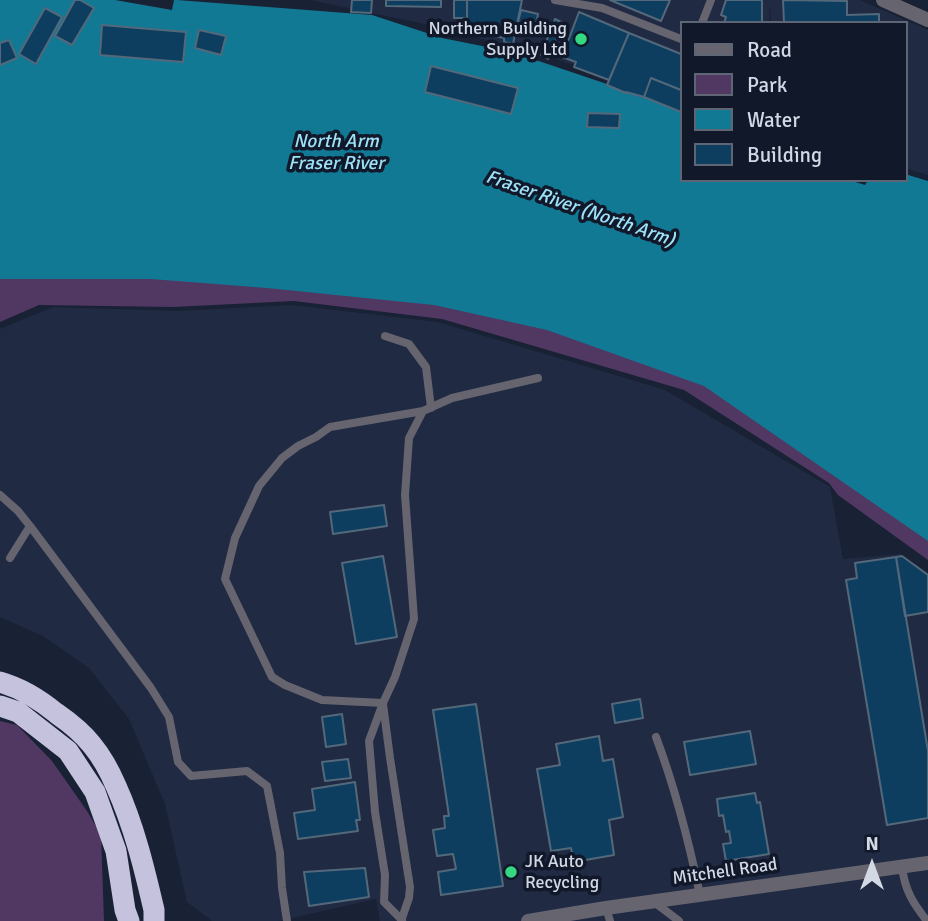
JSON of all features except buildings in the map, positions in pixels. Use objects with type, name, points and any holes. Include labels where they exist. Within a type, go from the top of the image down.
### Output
[{"type":"highway","points":[[0,682],[17,687],[69,722],[92,745],[108,768],[138,842],[157,917]]},
{"type":"highway","points":[[0,706],[18,712],[68,751],[95,792],[116,851],[126,917]]},
{"type":"street","points":[[889,1],[928,20]]},
{"type":"street","name":"Mitchell Road","points":[[528,921],[608,915],[654,902],[928,863]]},
{"type":"lane","points":[[555,0],[602,8],[680,39]]},
{"type":"lane","points":[[703,21],[711,0]]},
{"type":"lane","points":[[383,703],[411,887],[401,920],[384,902],[385,874],[369,741],[383,703],[398,668],[414,620],[405,495],[409,438],[427,410],[426,366],[409,344],[385,336]]},
{"type":"lane","points":[[383,703],[322,700],[272,677],[225,579],[241,523],[260,486],[282,458],[330,427],[427,410],[452,398],[538,378]]},
{"type":"lane","points":[[0,495],[30,526],[151,688],[169,717],[178,762],[191,776],[247,771],[267,786],[280,853],[287,921]]},
{"type":"lane","points":[[10,558],[30,526]]},
{"type":"lane","points":[[656,737],[665,760],[701,895]]},
{"type":"lane","points":[[902,867],[903,879],[911,900],[927,921]]},
{"type":"lane","points":[[654,902],[679,921]]},
{"type":"shaded area","name":"Northern Building Supply Ltd","points":[[310,0],[860,0],[928,30],[928,175],[907,169],[907,21],[771,21],[770,5],[769,21],[680,21],[680,101],[541,54],[420,23]]},
{"type":"shaded area","points":[[293,305],[438,322],[665,390],[830,487],[843,559],[900,554],[928,573],[928,921],[380,921],[376,899],[279,921],[212,921],[187,902],[165,804],[129,719],[89,668],[43,636],[0,617],[0,329],[53,307],[176,311]]},
{"type":"green space","points":[[89,248],[615,327],[928,485],[928,560],[838,495],[829,483],[684,390],[442,319],[294,301],[173,307],[39,305],[0,322],[0,254]]},
{"type":"green space","points":[[0,721],[17,725],[52,761],[101,835],[104,921],[0,921]]},
{"type":"water","name":"North Arm Fraser River","points":[[0,0],[115,0],[172,10],[174,0],[177,0],[372,15],[442,38],[512,52],[680,109],[680,182],[855,182],[865,185],[867,182],[907,182],[907,175],[928,181],[928,541],[704,386],[547,330],[434,305],[267,288],[151,279],[0,279]]},
{"type":"place","name":"Northern Building Supply Ltd","points":[[581,39]]},
{"type":"place","name":"JK Auto Recycling","points":[[511,872]]},
{"type":"water label","name":"Fraser River (North Arm)","points":[[580,209]]}]
